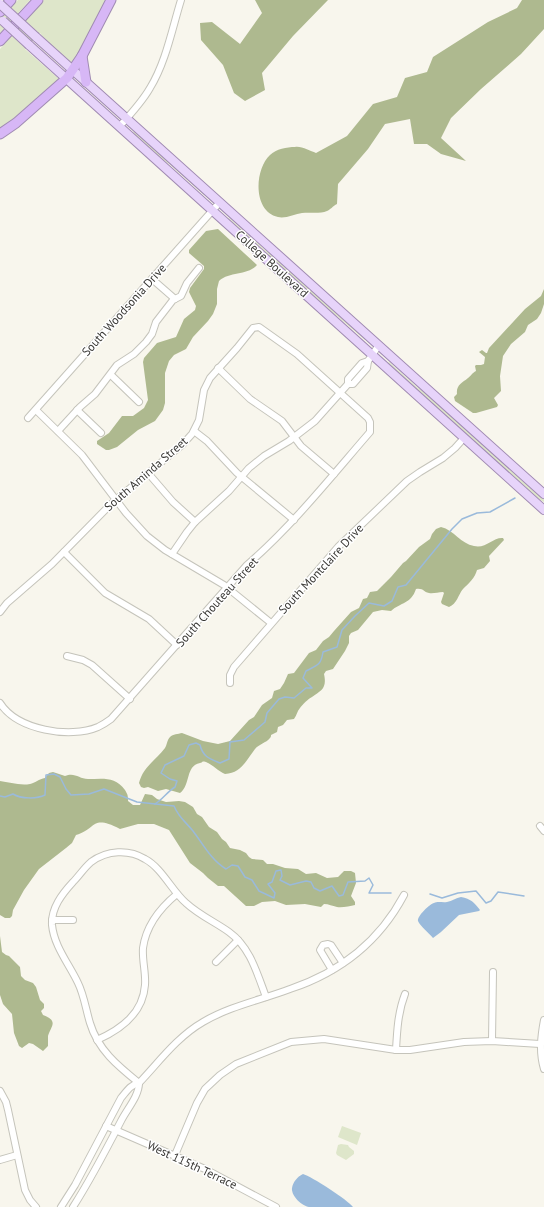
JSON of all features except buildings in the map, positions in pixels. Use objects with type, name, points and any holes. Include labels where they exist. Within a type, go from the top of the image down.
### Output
[{"type":"highway","points":[[0,12],[11,0]]},
{"type":"highway","points":[[0,42],[38,0]]},
{"type":"highway","points":[[0,134],[22,118],[73,70],[82,56],[111,0]]},
{"type":"highway","points":[[82,56],[86,82]]},
{"type":"main road","name":"College Boulevard","points":[[0,4],[544,494]]},
{"type":"main road","name":"College Boulevard","points":[[0,18],[212,211],[370,358],[464,438],[544,510]]},
{"type":"street","points":[[119,127],[143,99],[156,76],[164,56],[181,0]]},
{"type":"street","name":"South Woodsonia Drive","points":[[28,418],[220,202]]},
{"type":"street","points":[[58,431],[76,410],[95,394],[117,365],[134,354],[146,342],[152,334],[156,322],[170,303],[181,296],[187,283],[200,268]]},
{"type":"street","points":[[152,279],[175,299]]},
{"type":"street","name":"South Aminda Street","points":[[0,612],[7,603],[52,564],[116,500],[182,445],[194,431],[199,420],[204,390],[210,378],[251,330],[259,327],[297,354],[340,394]]},
{"type":"street","points":[[172,554],[195,522],[229,491],[259,460],[295,437],[315,421],[348,384],[353,384],[367,368],[370,358],[379,345]]},
{"type":"street","points":[[218,368],[250,399],[282,421],[301,446],[334,474]]},
{"type":"street","points":[[110,375],[139,402]]},
{"type":"street","name":"South Chouteau Street","points":[[1,706],[17,719],[48,731],[78,732],[97,727],[111,719],[248,565],[294,520],[370,432],[371,427],[368,418],[340,394]]},
{"type":"street","points":[[36,410],[82,456],[126,513],[147,536],[172,554],[227,588],[271,623]]},
{"type":"street","points":[[76,410],[101,433]]},
{"type":"street","points":[[194,431],[207,441],[241,477],[294,520]]},
{"type":"street","name":"South Montclaire Drive","points":[[230,683],[230,675],[234,666],[343,542],[407,481],[443,458],[464,438]]},
{"type":"street","points":[[148,473],[173,502],[195,522]]},
{"type":"street","points":[[64,552],[105,593],[144,616],[177,645]]},
{"type":"street","points":[[67,656],[83,660],[97,668],[130,699]]},
{"type":"street","points":[[139,1083],[116,1064],[103,1050],[97,1040],[90,1025],[80,986],[57,944],[54,934],[52,920],[56,906],[63,893],[92,862],[100,857],[118,852],[129,852],[146,859],[157,869],[177,894],[197,912],[225,929],[238,940],[254,964],[266,996]]},
{"type":"street","points":[[97,1040],[124,1025],[131,1019],[137,1010],[142,998],[145,984],[143,947],[147,933],[158,913],[177,894]]},
{"type":"street","points":[[61,1207],[76,1185],[106,1126],[126,1093],[133,1084],[139,1083],[178,1041],[201,1023],[228,1009],[310,982],[343,963],[361,951],[375,937],[398,907],[404,895]]},
{"type":"street","points":[[52,920],[73,920]]},
{"type":"street","points":[[216,962],[238,940]]},
{"type":"street","points":[[332,970],[320,950],[323,945],[331,945],[343,963]]},
{"type":"street","points":[[492,1041],[493,972]]},
{"type":"street","points":[[396,1050],[400,1006],[405,994]]},
{"type":"street","points":[[544,1020],[540,1044],[544,1069]]},
{"type":"street","points":[[175,1155],[197,1103],[205,1089],[220,1075],[236,1064],[291,1042],[324,1039],[396,1050],[429,1048],[464,1042],[492,1041],[540,1044]]},
{"type":"street","points":[[73,1207],[91,1178],[128,1107],[139,1091],[139,1083]]},
{"type":"street","points":[[0,1091],[6,1102],[25,1190],[30,1200],[36,1207]]},
{"type":"street","name":"West 115th Terrace","points":[[106,1126],[175,1155],[225,1179],[276,1207]]},
{"type":"street","points":[[0,1160],[17,1155]]},
{"type":"green space","points":[[18,0],[30,0],[0,33],[0,19]]},
{"type":"green space","points":[[44,0],[108,0],[78,56],[72,63],[46,41],[40,33],[25,49],[59,79],[0,130],[0,49]]},
{"type":"green space","points":[[255,0],[328,0],[293,36],[262,73],[265,90],[245,101],[234,93],[223,65],[201,40],[200,23],[212,22],[240,44],[262,13]]},
{"type":"green space","points":[[522,0],[544,0],[544,29],[521,54],[451,118],[441,138],[466,161],[441,154],[427,144],[414,144],[410,119],[385,124],[368,149],[338,184],[337,204],[329,210],[302,213],[287,217],[278,217],[270,214],[264,207],[260,199],[259,180],[261,170],[272,153],[289,147],[298,147],[316,153],[347,136],[373,104],[397,97],[405,78],[427,72],[433,57],[488,22],[517,8]]},
{"type":"green space","points":[[134,131],[205,194],[204,195],[168,163],[156,156],[133,133]]},
{"type":"green space","points":[[229,218],[367,339],[365,340],[328,310],[227,219]]},
{"type":"green space","points":[[218,229],[257,265],[248,271],[228,276],[219,281],[217,289],[217,304],[213,314],[193,337],[186,349],[174,355],[169,361],[165,373],[165,403],[163,410],[155,421],[138,430],[117,447],[106,450],[97,444],[97,441],[109,433],[122,416],[133,416],[144,408],[148,400],[143,362],[144,358],[157,343],[176,337],[184,319],[195,310],[196,306],[189,292],[190,288],[204,269],[204,266],[189,253],[189,250],[206,231]]},
{"type":"green space","points":[[544,289],[544,304],[541,313],[537,319],[528,325],[525,332],[511,344],[503,356],[500,376],[501,391],[494,398],[498,405],[497,407],[473,413],[455,401],[454,397],[457,394],[458,386],[476,371],[476,365],[484,364],[485,357],[479,352],[482,350],[487,353],[489,348],[525,309],[541,296]]},
{"type":"green space","points":[[389,362],[418,388],[430,395],[544,498],[544,502],[537,498],[387,364]]},
{"type":"green space","points":[[441,527],[450,531],[469,545],[482,546],[499,538],[503,538],[504,540],[489,556],[490,561],[484,568],[477,570],[473,578],[463,589],[452,606],[449,607],[442,604],[443,592],[431,593],[421,589],[416,589],[409,600],[391,611],[382,610],[373,612],[358,630],[351,633],[349,636],[349,643],[345,651],[333,669],[326,671],[324,674],[325,683],[323,688],[304,703],[294,719],[287,720],[283,725],[278,727],[277,732],[257,747],[243,766],[231,773],[225,774],[206,762],[195,765],[190,772],[186,785],[180,793],[166,789],[158,791],[148,787],[141,787],[139,783],[143,773],[165,748],[169,738],[173,735],[182,733],[203,741],[218,744],[230,741],[249,720],[254,717],[262,705],[272,698],[274,691],[280,689],[288,674],[294,673],[309,653],[316,650],[351,612],[359,608],[363,599],[367,598],[370,592],[377,591],[419,547],[430,539],[436,529]]},
{"type":"green space","points":[[53,772],[65,776],[74,775],[85,779],[113,780],[125,790],[128,796],[128,801],[133,805],[140,805],[145,794],[152,795],[157,799],[166,802],[185,802],[193,807],[197,814],[202,817],[209,827],[217,832],[230,848],[240,850],[252,859],[263,860],[267,864],[298,869],[306,874],[316,873],[327,878],[338,877],[344,871],[351,871],[355,873],[356,883],[351,896],[355,902],[355,905],[339,907],[324,904],[321,907],[305,904],[286,905],[275,901],[262,902],[254,906],[246,906],[224,886],[218,886],[190,863],[169,830],[154,824],[138,824],[120,829],[104,823],[99,823],[76,835],[72,843],[39,869],[24,890],[13,910],[12,916],[10,918],[5,918],[0,915],[0,781],[30,784],[45,778],[49,773]]},
{"type":"green space","points":[[0,936],[2,952],[9,956],[20,967],[21,976],[25,980],[33,983],[36,987],[40,1000],[44,1004],[44,1008],[41,1011],[43,1015],[51,1019],[53,1024],[48,1036],[48,1046],[43,1051],[29,1043],[22,1048],[19,1046],[14,1033],[12,1014],[3,1004],[0,995]]},
{"type":"green space","points":[[342,1126],[361,1133],[357,1145],[338,1137]]},
{"type":"green space","points":[[338,1145],[348,1145],[354,1151],[354,1154],[346,1160],[336,1153]]},
{"type":"water","points":[[461,897],[472,901],[480,910],[459,915],[433,938],[418,921],[424,910],[437,902],[447,902]]},
{"type":"water","points":[[303,1174],[330,1189],[353,1207],[309,1207],[303,1205],[293,1194],[292,1188],[296,1180]]},
{"type":"waterway","points":[[155,804],[175,787],[177,781],[170,779],[161,773],[165,765],[184,756],[189,745],[196,743],[200,745],[205,755],[213,760],[220,763],[229,759],[230,742],[244,740],[265,722],[267,713],[279,699],[285,697],[294,698],[306,688],[312,688],[303,678],[306,671],[320,662],[323,652],[337,647],[342,630],[369,603],[384,606],[392,601],[398,587],[406,585],[462,519],[477,513],[490,512],[515,498]]},
{"type":"waterway","points":[[0,796],[5,797],[13,794],[16,796],[29,798],[45,795],[46,775],[54,774],[60,777],[71,795],[89,794],[104,789],[137,802],[174,806],[180,817],[216,861],[226,869],[232,865],[238,866],[245,877],[252,880],[259,891],[274,898],[275,893],[268,884],[272,882],[276,871],[281,870],[282,876],[280,880],[290,885],[306,881],[311,882],[314,888],[320,891],[332,886],[339,896],[343,895],[348,882],[365,881],[369,878],[373,885],[369,893],[391,893]]},
{"type":"waterway","points":[[430,894],[442,898],[458,893],[476,891],[486,903],[491,901],[498,892],[524,896]]}]
